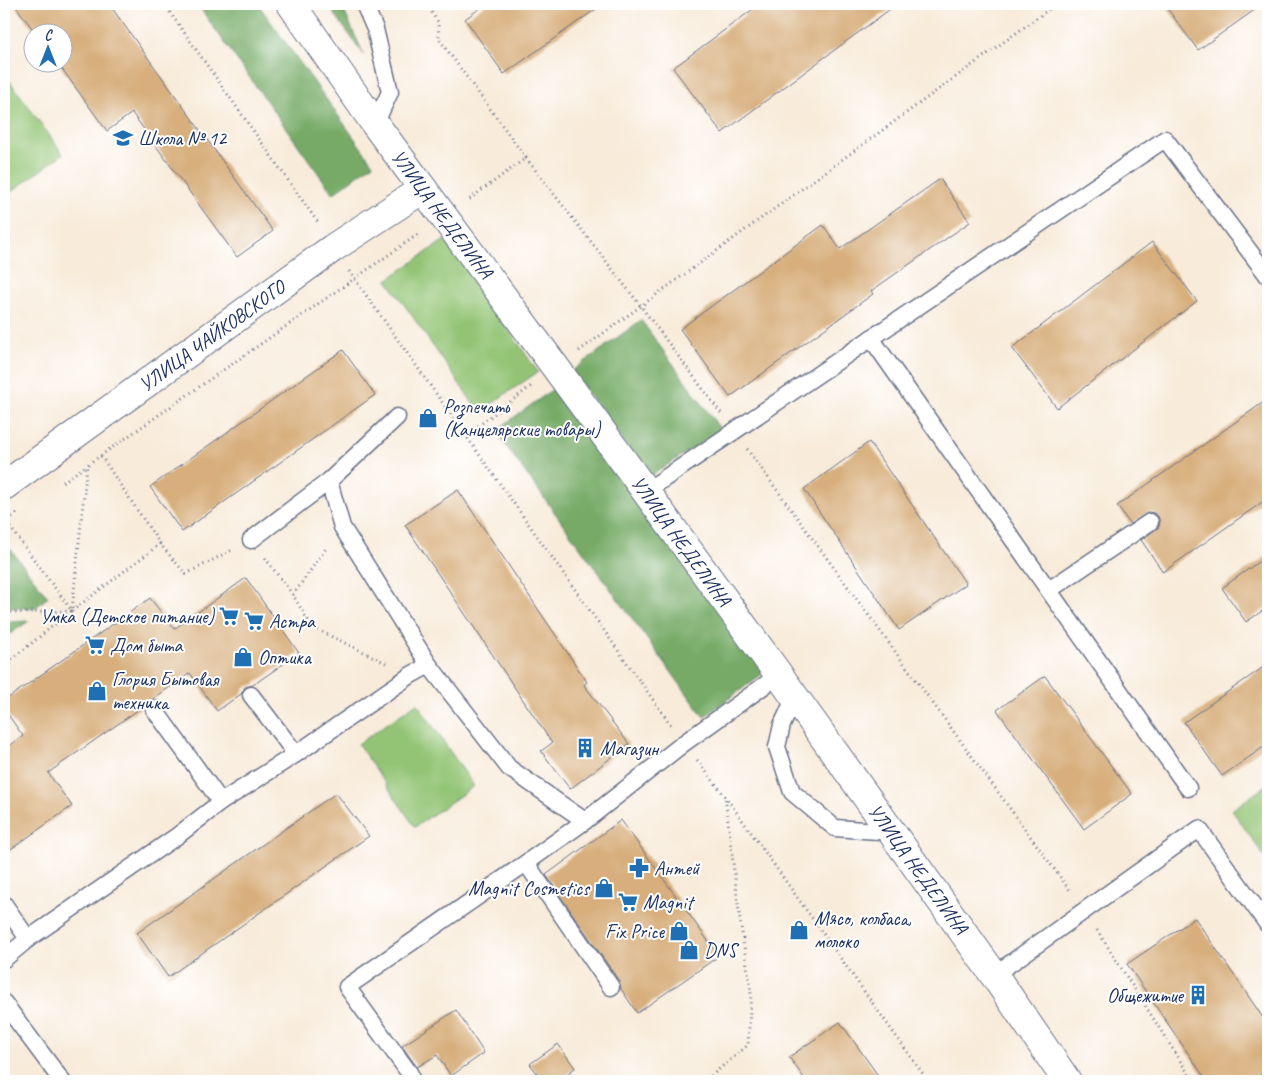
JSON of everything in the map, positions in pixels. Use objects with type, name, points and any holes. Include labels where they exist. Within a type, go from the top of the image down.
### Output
[{"type":"street","name":"УЛИЦА НЕДЕЛИНА","points":[[291,4],[375,124],[556,368],[795,697],[994,975],[1067,1081]]},
{"type":"street","name":"УЛИЦА ЧАЙКОВСКОГО","points":[[4,486],[333,248],[423,189]]},
{"type":"lane","points":[[364,4],[375,29],[390,92],[375,124]]},
{"type":"lane","points":[[646,491],[1165,139],[1268,276]]},
{"type":"lane","points":[[871,338],[1188,788]]},
{"type":"lane","points":[[251,540],[329,481],[397,417]]},
{"type":"lane","points":[[329,481],[342,527],[429,665],[509,768],[585,821]]},
{"type":"lane","points":[[1049,590],[1150,522]]},
{"type":"lane","points":[[4,959],[28,939],[177,836],[220,802],[296,754],[411,675],[429,665]]},
{"type":"lane","points":[[410,1074],[347,987],[585,821],[684,743],[779,675]]},
{"type":"lane","points":[[251,694],[296,754]]},
{"type":"lane","points":[[795,697],[782,726],[777,747],[792,792],[835,828],[892,832]]},
{"type":"lane","points":[[154,709],[220,802]]},
{"type":"lane","points":[[994,975],[1199,828],[1268,925]]},
{"type":"lane","points":[[526,863],[610,987]]},
{"type":"lane","points":[[4,904],[28,939]]},
{"type":"lane","points":[[4,1003],[62,1081]]},
{"type":"path","points":[[164,4],[320,226],[354,278],[684,743],[725,796],[928,1081]]},
{"type":"path","points":[[426,4],[438,22],[439,39],[526,158],[640,305],[734,431],[1084,910],[1193,1081]]},
{"type":"path","points":[[466,435],[640,305],[1056,4]]},
{"type":"path","points":[[72,611],[87,465],[354,278],[444,218],[526,158]]},
{"type":"path","points":[[100,456],[160,544],[186,574],[251,540],[293,595],[312,627],[411,675]]},
{"type":"path","points":[[4,519],[72,611]]},
{"type":"path","points":[[293,595],[342,527]]},
{"type":"path","points":[[4,665],[160,544]]},
{"type":"path","points":[[4,613],[72,611]]},
{"type":"path","points":[[711,1081],[711,1076],[748,1045],[751,992],[725,796]]},
{"type":"green space","points":[[197,4],[258,4],[373,164],[333,194]]},
{"type":"green space","points":[[327,4],[341,4],[364,55]]},
{"type":"green space","points":[[4,73],[63,154],[4,197]]},
{"type":"green space","points":[[446,239],[538,372],[479,412],[387,280]]},
{"type":"green space","points":[[641,320],[721,430],[649,477],[572,371]]},
{"type":"green space","points":[[556,387],[765,672],[704,717],[495,431]]},
{"type":"green space","points":[[4,541],[48,597],[35,608],[4,608]]},
{"type":"green space","points":[[29,621],[4,638],[4,622]]},
{"type":"green space","points":[[417,703],[474,786],[415,827],[358,744]]},
{"type":"green space","points":[[1268,784],[1268,862],[1232,810]]},
{"type":"building","points":[[14,4],[109,4],[273,231],[237,257],[132,113],[107,131],[64,72],[72,72],[72,22],[28,22]]},
{"type":"building","points":[[486,4],[603,4],[504,74],[465,19]]},
{"type":"building","points":[[760,4],[897,4],[722,133],[673,68]]},
{"type":"building","points":[[1164,4],[1263,4],[1198,50]]},
{"type":"building","points":[[940,179],[970,222],[871,291],[873,294],[730,397],[680,329],[823,225],[840,249]]},
{"type":"building","points":[[1152,242],[1197,301],[1057,408],[1012,348]]},
{"type":"building","points":[[343,350],[375,395],[182,532],[150,487]]},
{"type":"building","points":[[1268,399],[1268,498],[1163,572],[1141,540],[1159,527],[1158,516],[1149,512],[1130,524],[1117,506]]},
{"type":"building","points":[[869,442],[966,584],[899,630],[804,489]]},
{"type":"building","points":[[458,490],[587,682],[584,685],[629,744],[570,789],[541,751],[552,743],[405,525]]},
{"type":"building","points":[[1268,555],[1268,607],[1246,622],[1222,588]]},
{"type":"building","points":[[246,578],[299,653],[253,685],[245,687],[241,694],[217,711],[190,673],[48,773],[72,806],[4,854],[4,749],[23,736],[4,709],[4,701],[150,598],[174,629]]},
{"type":"building","points":[[1268,664],[1268,744],[1222,776],[1184,722]]},
{"type":"building","points":[[1045,676],[1132,794],[1084,829],[997,710]]},
{"type":"building","points":[[336,793],[369,836],[168,977],[137,933]]},
{"type":"building","points":[[621,820],[719,956],[637,1013],[621,989],[619,981],[546,875]]},
{"type":"building","name":"Общежитие","points":[[1195,918],[1268,1025],[1268,1070],[1252,1081],[1207,1081],[1127,964]]},
{"type":"building","points":[[456,1010],[484,1053],[451,1076],[437,1055],[417,1067],[402,1046]]},
{"type":"building","points":[[840,1022],[882,1081],[806,1081],[789,1057]]},
{"type":"building","points":[[558,1044],[575,1068],[557,1081],[543,1081],[530,1064]]},
{"type":"place","name":"Школа № 12","points":[[123,138]]},
{"type":"place","name":"Розпечать (Канцелярские товары)","points":[[428,418]]},
{"type":"place","name":"Умка (Детское питание)","points":[[229,616]]},
{"type":"place","name":"Астра","points":[[254,621]]},
{"type":"place","name":"Дом быта","points":[[95,645]]},
{"type":"place","name":"Оптика","points":[[243,657]]},
{"type":"place","name":"Глория Бытовая техника","points":[[97,691]]},
{"type":"place","name":"Магазин","points":[[585,748]]},
{"type":"place","name":"Антей","points":[[639,868]]},
{"type":"place","name":"Magnit Cosmetics","points":[[604,888]]},
{"type":"place","name":"Magnit","points":[[628,902]]},
{"type":"place","name":"Мясо, колбаса, молоко","points":[[799,930]]},
{"type":"place","name":"Fix Price","points":[[679,931]]},
{"type":"place","name":"DNS","points":[[689,950]]},
{"type":"place","name":"Общежитие","points":[[1198,995]]}]
